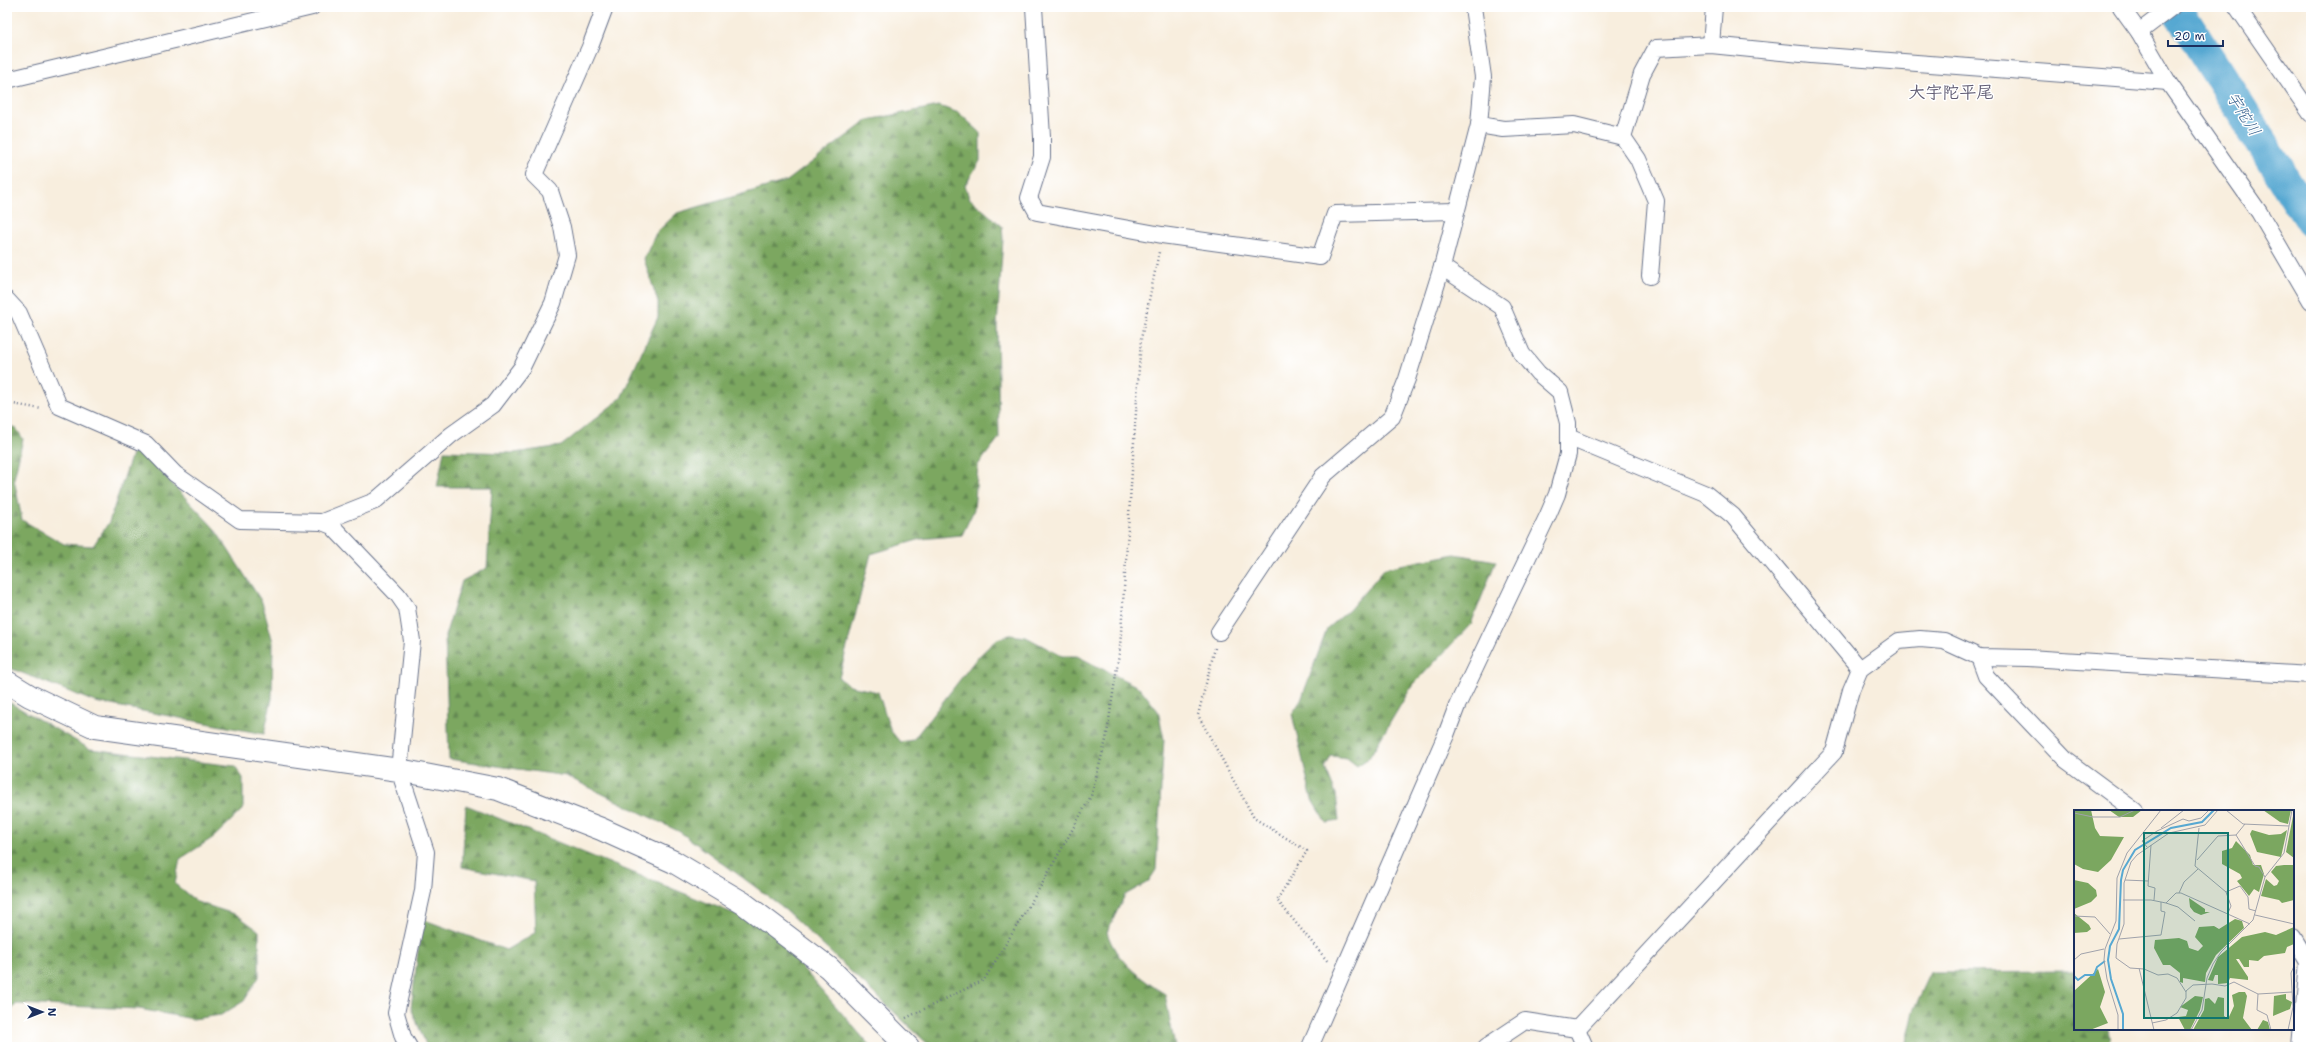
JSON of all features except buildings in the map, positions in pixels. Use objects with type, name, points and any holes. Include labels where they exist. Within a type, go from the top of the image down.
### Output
[{"type":"street","points":[[7,80],[312,7]]},
{"type":"street","points":[[322,522],[375,501],[451,435],[493,405],[522,367],[553,303],[567,255],[562,227],[550,191],[534,175],[590,47],[605,7]]},
{"type":"street","points":[[1034,7],[1042,157],[1029,198],[1037,212],[1162,235],[1320,257],[1335,214],[1455,211]]},
{"type":"street","points":[[1219,632],[1323,476],[1392,417],[1407,379],[1442,267],[1455,211],[1479,125],[1483,77],[1473,7]]},
{"type":"street","points":[[1711,45],[1714,7]]},
{"type":"street","points":[[2121,7],[2141,30],[2168,82],[2259,212],[2311,301]]},
{"type":"street","points":[[2141,30],[2172,7]]},
{"type":"street","points":[[2237,7],[2311,114]]},
{"type":"street","points":[[1623,138],[1642,74],[1656,48],[1711,45],[1818,56],[2168,82]]},
{"type":"street","points":[[1479,125],[1502,129],[1574,124],[1623,138],[1638,158],[1656,201],[1650,276]]},
{"type":"street","points":[[1310,1047],[1342,979],[1446,736],[1457,706],[1557,494],[1568,454],[1568,423],[1560,392],[1538,373],[1522,354],[1502,307],[1442,267]]},
{"type":"street","points":[[7,300],[19,313],[59,406],[146,444],[175,474],[240,520],[322,522],[332,526],[398,595],[407,608],[412,641],[399,770],[426,852],[423,891],[396,1013],[403,1037],[409,1047]]},
{"type":"street","points":[[1568,437],[1706,494],[1733,516],[1860,669]]},
{"type":"street","points":[[1577,1028],[1834,752],[1851,690],[1860,669],[1899,641],[1920,639],[1944,641],[1979,657],[2028,658],[2311,675]]},
{"type":"street","points":[[1979,657],[1986,676],[2066,760],[2135,810]]},
{"type":"street","points":[[7,682],[30,696],[95,727],[399,770],[498,788],[601,829],[674,862],[743,903],[829,968],[890,1026],[908,1047]]},
{"type":"street","points":[[2294,939],[2308,962],[2300,1047]]},
{"type":"street","points":[[1486,1047],[1525,1021],[1577,1028]]},
{"type":"street","points":[[1577,1028],[1585,1047]]},
{"type":"path","points":[[890,1026],[984,980],[1042,884],[1091,796],[1106,740],[1120,647],[1142,339],[1162,235]]},
{"type":"path","points":[[1219,632],[1198,715],[1254,818],[1307,851],[1277,900],[1342,979]]},
{"type":"green space","points":[[939,106],[959,113],[980,132],[980,161],[965,185],[969,198],[1002,226],[1003,239],[997,326],[999,438],[978,465],[974,510],[962,535],[921,539],[871,554],[839,678],[850,686],[878,692],[891,731],[900,742],[913,740],[976,659],[997,639],[1010,635],[1026,637],[1062,656],[1077,656],[1140,688],[1158,711],[1164,739],[1156,870],[1148,882],[1125,895],[1107,932],[1116,951],[1130,968],[1165,994],[1175,1047],[931,1047],[780,905],[680,832],[566,776],[449,759],[445,636],[462,581],[487,568],[492,487],[437,487],[444,451],[514,453],[561,446],[621,398],[658,317],[658,302],[644,259],[656,233],[677,213],[787,181],[868,120]]},
{"type":"green space","points":[[7,425],[16,428],[23,439],[14,479],[22,520],[64,544],[93,546],[109,522],[133,451],[146,456],[214,528],[262,602],[273,642],[272,699],[264,734],[95,702],[7,667]]},
{"type":"green space","points":[[1455,554],[1496,561],[1471,624],[1412,686],[1369,758],[1357,766],[1347,758],[1331,756],[1325,768],[1336,794],[1339,821],[1326,823],[1312,800],[1292,714],[1301,700],[1327,629],[1349,610],[1385,568]]},
{"type":"green space","points":[[7,701],[90,749],[235,766],[243,778],[243,809],[214,837],[180,859],[175,884],[197,902],[237,915],[259,931],[259,977],[244,1001],[221,1015],[193,1019],[139,1009],[16,1004],[7,1017]]},
{"type":"green space","points":[[466,805],[767,927],[871,1047],[427,1047],[411,1008],[422,919],[506,950],[536,932],[534,881],[462,867]]},
{"type":"green space","points":[[2074,971],[2074,1030],[2109,1030],[2112,1047],[1905,1047],[1913,1011],[1931,972]]},
{"type":"waterway","name":"宇陀川","points":[[2176,7],[2311,221]]},
{"type":"district","name":"大宇陀平尾","points":[[1951,92]]}]
